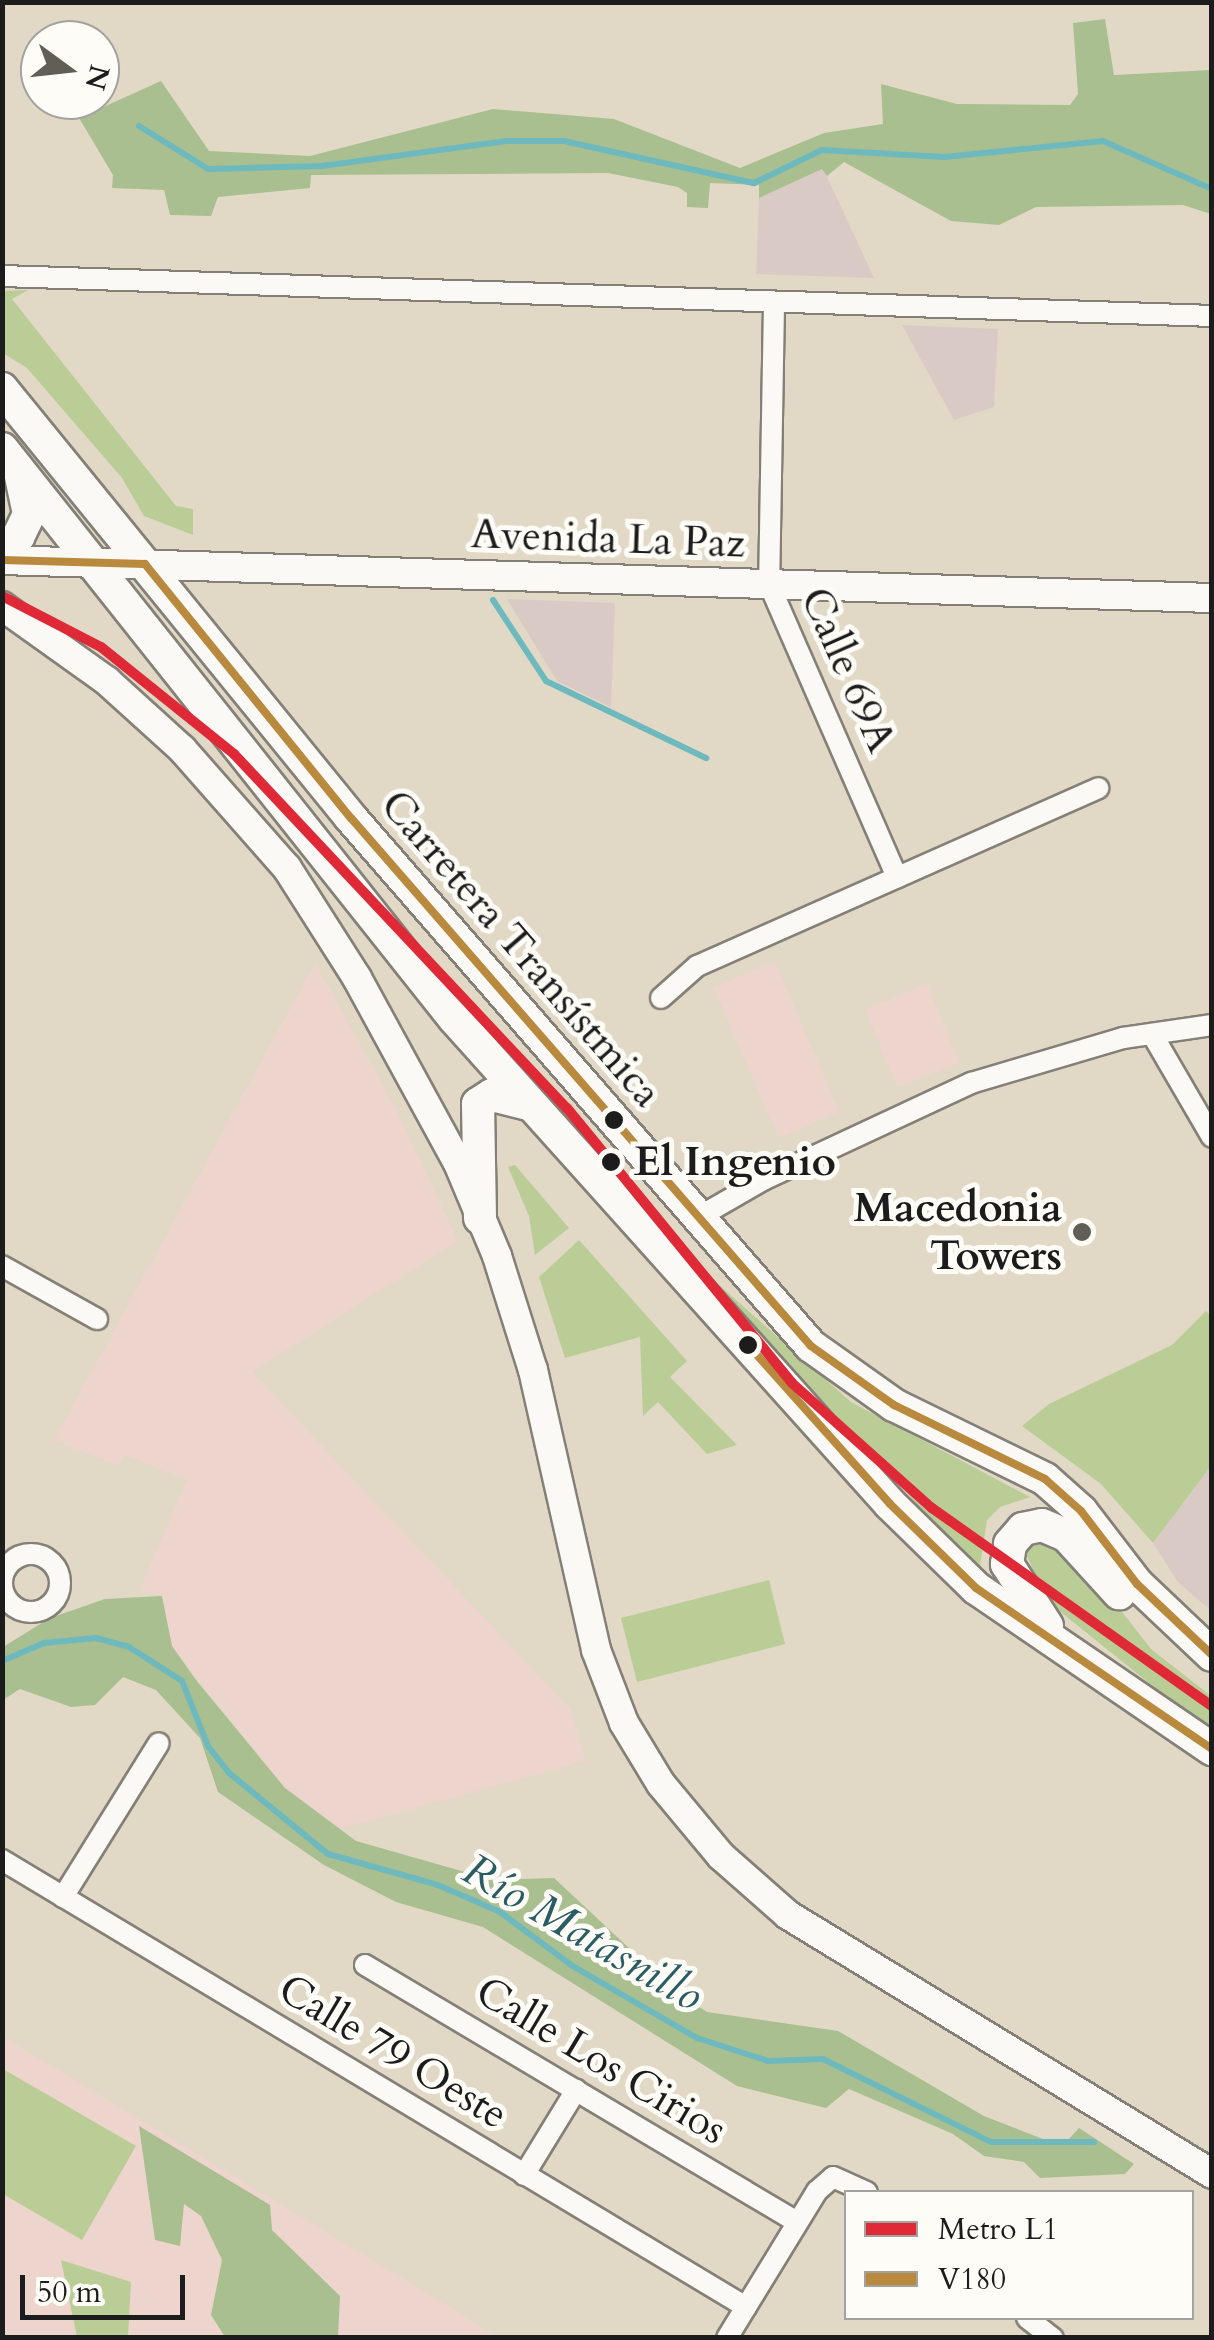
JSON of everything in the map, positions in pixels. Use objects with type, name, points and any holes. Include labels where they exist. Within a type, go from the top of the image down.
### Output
[{"type":"main road","name":"Carretera Transístmica","points":[[2,389],[351,818],[811,1346],[894,1405],[1045,1479],[1081,1511],[1137,1584],[1212,1654]]},
{"type":"main road","name":"Carretera Transístmica","points":[[10,458],[528,1104],[890,1504],[976,1588],[1212,1749]]},
{"type":"main road","points":[[2,550],[22,532],[29,514],[10,458]]},
{"type":"main road","name":"Avenida La Paz","points":[[2,560],[1212,598]]},
{"type":"main road","points":[[2,606],[107,680],[182,749],[287,868],[357,978],[458,1164],[480,1218],[533,1370],[596,1650],[624,1723],[660,1784],[721,1856],[788,1915],[1212,2174]]},
{"type":"main road","points":[[480,1218],[478,1104],[492,1095],[528,1104]]},
{"type":"main road","points":[[1081,1662],[1008,1572],[1007,1550],[1028,1527],[1049,1526],[1074,1540],[1150,1629],[1212,1670]]},
{"type":"street","points":[[2,276],[774,304],[898,301],[1212,316]]},
{"type":"street","name":"Calle 69A","points":[[774,304],[770,584],[898,877]]},
{"type":"street","points":[[661,998],[697,966],[1098,788]]},
{"type":"street","points":[[697,1218],[919,1104],[1152,1034],[1212,1025]]},
{"type":"street","points":[[1152,1034],[1212,1136]]},
{"type":"street","points":[[2,1266],[97,1320]]},
{"type":"street","points":[[63,1897],[159,1743]]},
{"type":"street","name":"Calle 79 Oeste","points":[[2,1860],[746,2307]]},
{"type":"street","name":"Calle Los Cirios","points":[[366,1965],[797,2222]]},
{"type":"street","points":[[524,2175],[576,2090]]},
{"type":"street","points":[[727,2338],[797,2222],[833,2178],[862,2190]]},
{"type":"street","points":[[1030,2320],[1053,2338]]},
{"type":"shaded area","points":[[823,168],[874,278],[756,274],[759,198]]},
{"type":"shaded area","points":[[902,325],[998,329],[994,407],[954,420]]},
{"type":"shaded area","points":[[507,599],[615,603],[611,707],[557,681]]},
{"type":"shaded area","points":[[775,962],[839,1112],[779,1138],[713,987]]},
{"type":"shaded area","points":[[315,963],[394,1105],[458,1241],[252,1372],[571,1710],[585,1761],[340,1829],[285,1788],[172,1646],[162,1596],[140,1590],[187,1480],[125,1455],[119,1466],[54,1440]]},
{"type":"shaded area","points":[[927,983],[959,1063],[898,1087],[865,1010]]},
{"type":"shaded area","points":[[1211,1466],[1211,1611],[1178,1582],[1153,1543]]},
{"type":"shaded area","points":[[2,2036],[468,2318],[497,2337],[3,2337]]},
{"type":"green space","points":[[1105,19],[1114,75],[1211,70],[1211,214],[1183,205],[1036,207],[999,225],[951,221],[844,162],[827,176],[822,169],[759,198],[759,185],[710,183],[708,208],[687,207],[687,193],[678,187],[608,173],[311,175],[310,188],[218,197],[211,216],[170,215],[164,190],[112,188],[113,175],[80,120],[120,120],[120,100],[161,81],[209,151],[310,156],[493,109],[614,119],[740,168],[824,133],[883,124],[881,84],[957,104],[1070,105],[1078,94],[1073,23]]},
{"type":"green space","points":[[28,290],[12,299],[176,506],[193,509],[193,535],[144,516],[122,478],[27,368],[3,353],[3,291]]},
{"type":"green space","points":[[515,1165],[569,1228],[535,1255],[529,1216],[508,1167]]},
{"type":"green space","points":[[579,1240],[687,1361],[670,1377],[737,1445],[707,1454],[658,1402],[643,1416],[640,1337],[565,1358],[539,1277]]},
{"type":"green space","points":[[708,1275],[851,1402],[1030,1497],[1000,1507],[987,1520],[979,1572]]},
{"type":"green space","points":[[1206,1311],[1212,1317],[1211,1466],[1153,1543],[1101,1484],[1022,1426],[1049,1404],[1172,1345]]},
{"type":"green space","points":[[1049,1537],[1094,1576],[1151,1649],[1211,1696],[1211,1733],[1047,1601],[1026,1554],[1030,1543]]},
{"type":"green space","points":[[769,1580],[785,1644],[637,1682],[621,1618]]},
{"type":"green space","points":[[162,1596],[172,1646],[196,1680],[285,1788],[356,1841],[493,1880],[554,1878],[674,1990],[707,2012],[838,2031],[984,2116],[1043,2139],[1069,2139],[1079,2128],[1134,2164],[1125,2174],[1040,2178],[1024,2162],[984,2156],[953,2134],[849,2089],[826,2108],[737,2086],[483,1927],[396,1902],[324,1865],[218,1792],[200,1738],[156,1690],[123,1677],[95,1705],[71,1707],[20,1689],[3,1700],[3,1647],[50,1618],[105,1599]]},
{"type":"green space","points":[[3,2069],[136,2146],[82,2240],[3,2194]]},
{"type":"green space","points":[[139,2126],[270,2205],[272,2230],[340,2296],[338,2337],[225,2337],[211,2315],[222,2260],[201,2216],[184,2204],[180,2246],[155,2240]]},
{"type":"green space","points":[[61,2260],[131,2282],[128,2337],[77,2337]]},
{"type":"waterway","points":[[139,126],[208,169],[322,166],[506,141],[564,141],[754,183],[822,150],[944,157],[1103,141],[1212,189]]},
{"type":"waterway","points":[[493,600],[546,681],[706,758]]},
{"type":"waterway","name":"Río Matasnillo","points":[[2,1661],[44,1643],[96,1638],[129,1647],[182,1681],[208,1746],[228,1772],[328,1854],[438,1885],[500,1912],[571,1965],[697,2038],[768,2061],[823,2059],[991,2142],[1094,2142]]},
{"type":"metro line","name":"L1","points":[[2,596],[101,647],[234,754],[567,1108],[792,1383],[932,1508],[1212,1706]]},
{"type":"transit line","name":"V180","points":[[2,560],[145,564],[351,818],[811,1346],[894,1405],[1045,1479],[1081,1511],[1137,1584],[1212,1655]]},
{"type":"transit line","name":"V180","points":[[748,1345],[890,1504],[976,1588],[1212,1749]]},
{"type":"place","name":"El Ingenio","points":[[611,1162]]},
{"type":"place","name":"Macedonia Towers","points":[[1082,1232]]}]
